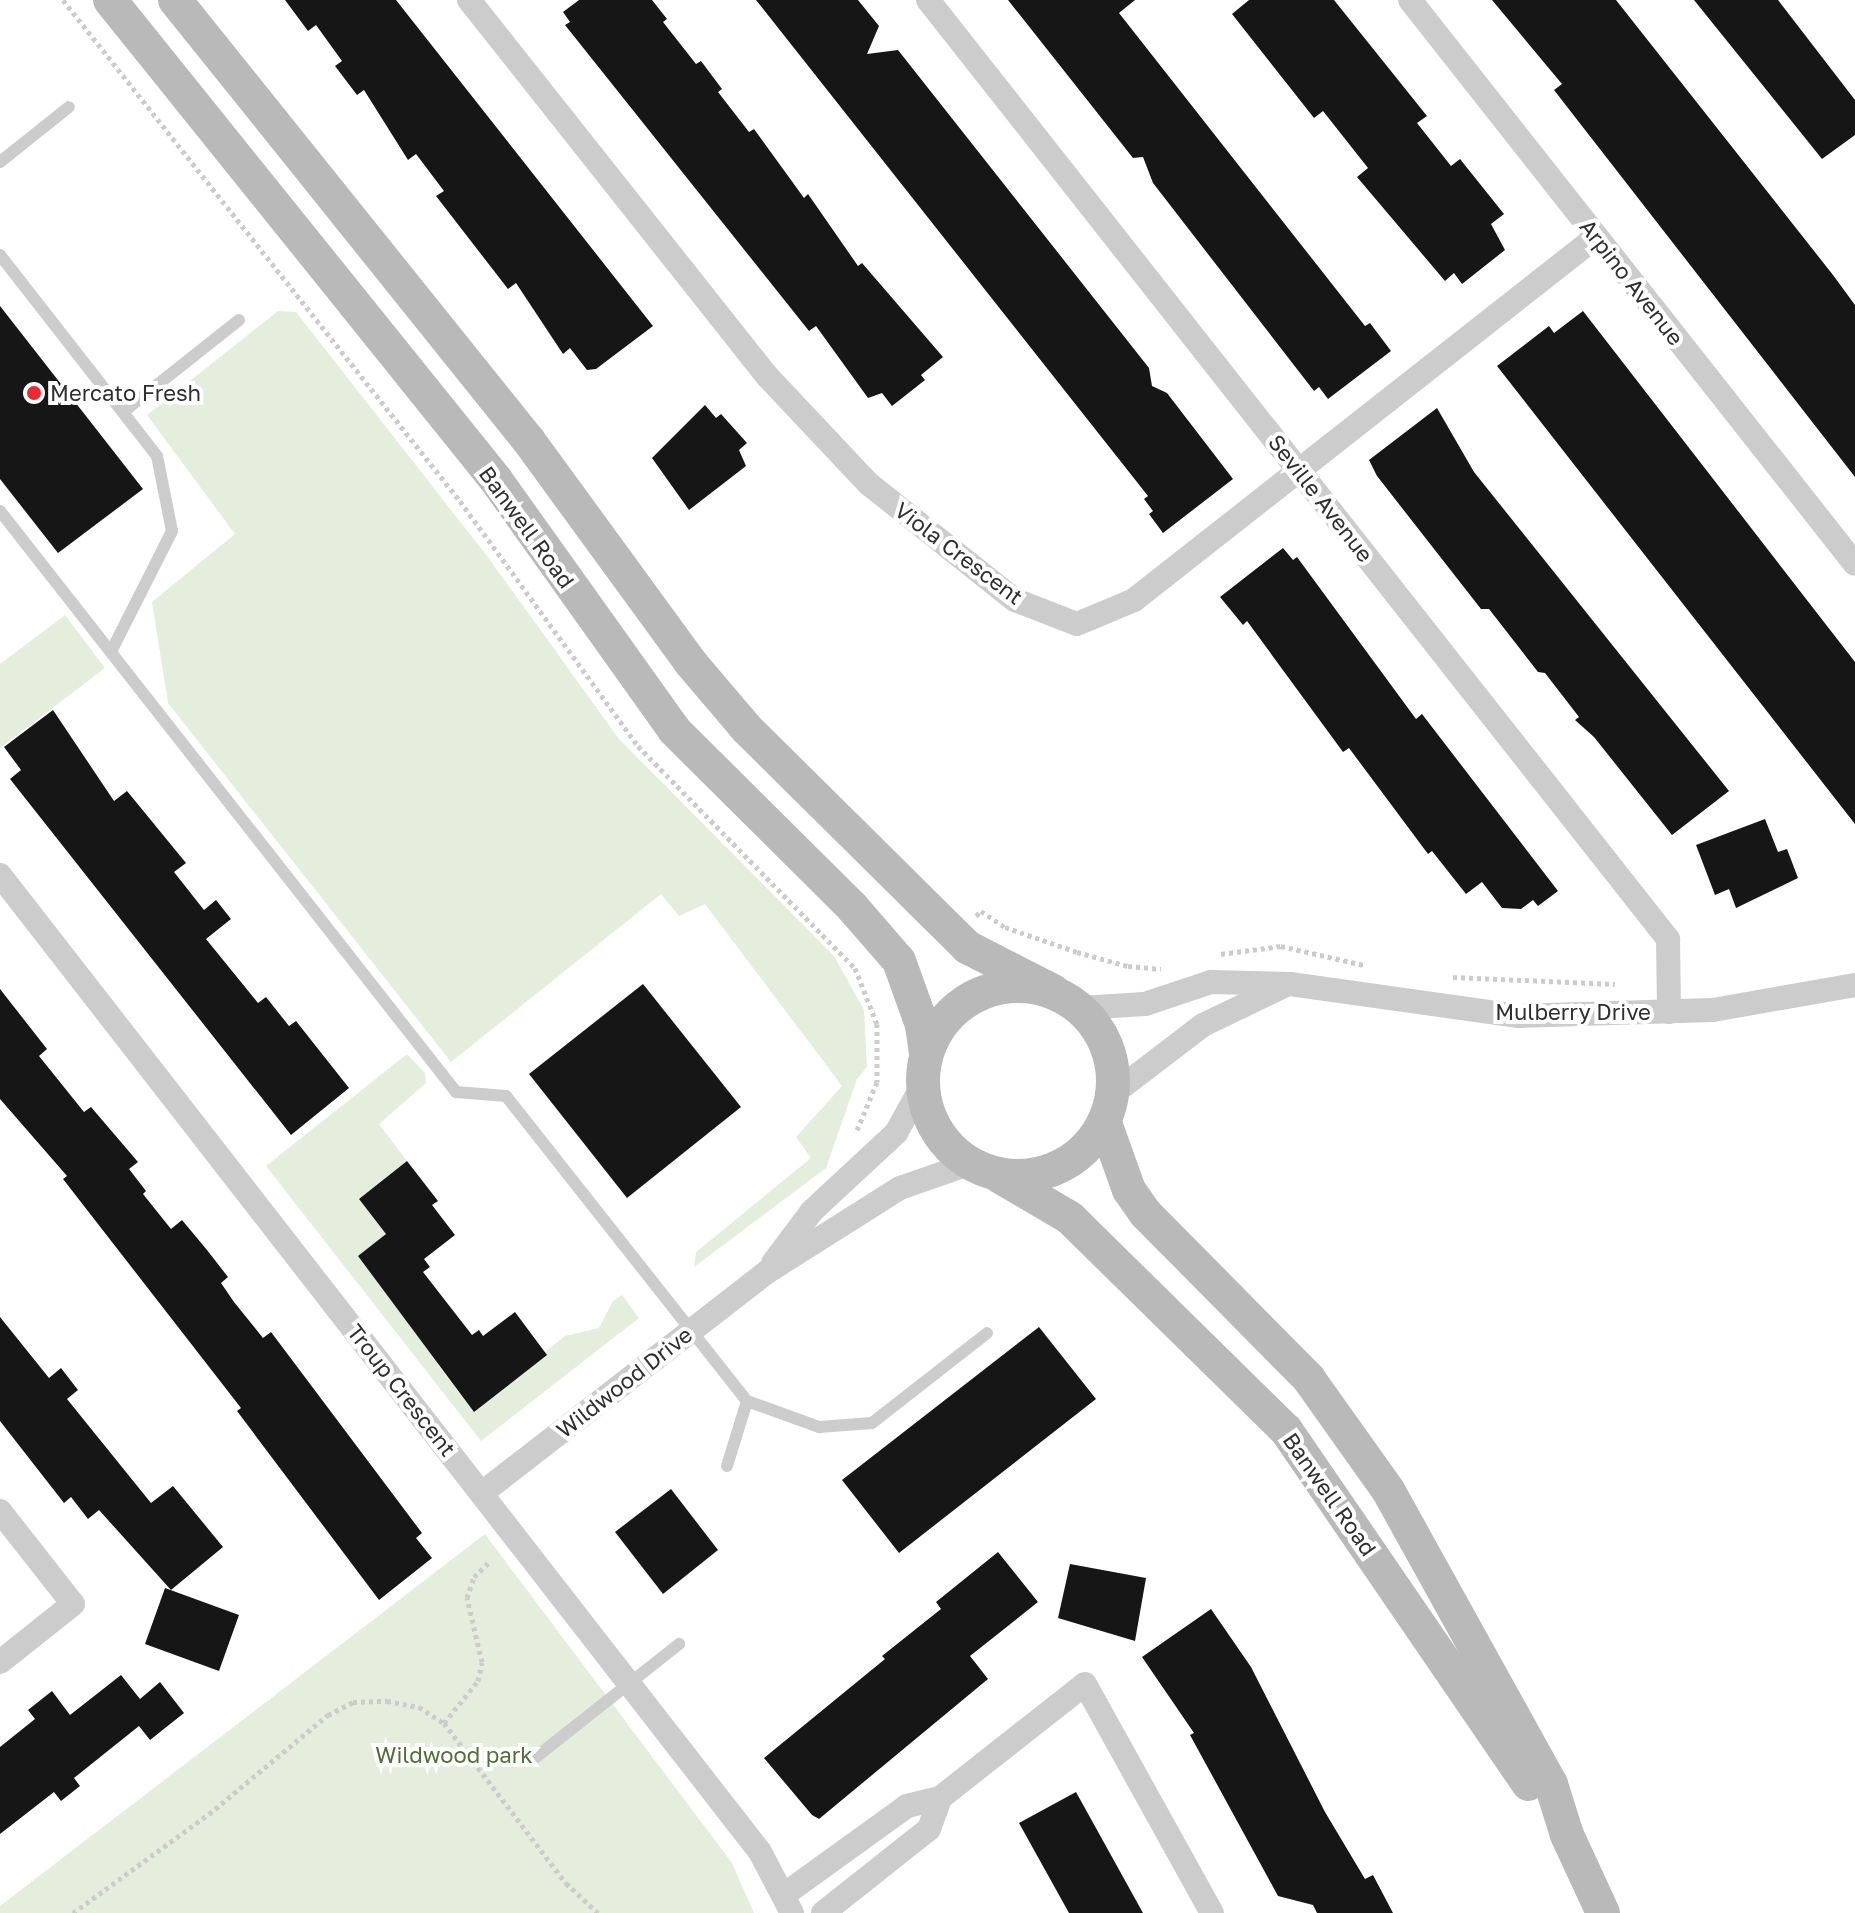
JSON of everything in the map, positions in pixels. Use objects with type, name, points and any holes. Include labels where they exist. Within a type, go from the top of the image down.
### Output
[{"type":"main road","name":"Banwell Road","points":[[110,0],[496,480],[674,730],[853,908],[899,961],[919,1012],[924,1070]]},
{"type":"main road","points":[[175,0],[529,441],[690,662],[747,729],[967,947],[1067,1000],[1101,1032],[1112,1061],[1109,1108],[1086,1149],[1061,1167],[1030,1177],[984,1170],[945,1144],[928,1117],[924,1070],[940,1026],[962,1003],[1006,987],[1067,1000]]},
{"type":"main road","name":"Banwell Road","points":[[1109,1108],[1129,1190],[1146,1214],[1309,1379],[1364,1453],[1551,1784],[1567,1835],[1603,1913]]},
{"type":"main road","name":"Banwell Road","points":[[984,1170],[1070,1218],[1286,1430],[1567,1835]]},
{"type":"street","name":"Viola Crescent","points":[[469,0],[768,377],[869,484],[1015,600],[1077,624],[1134,600],[1596,237]]},
{"type":"street","name":"Seville Avenue","points":[[928,0],[1668,939],[1669,1012]]},
{"type":"street","name":"Arpino Avenue","points":[[1410,0],[1855,564]]},
{"type":"street","name":"Troup Crescent","points":[[0,875],[760,1852],[789,1904]]},
{"type":"street","name":"Mulberry Drive","points":[[1067,1000],[1145,1004],[1211,982],[1290,984],[1519,1016],[1713,1010],[1855,985]]},
{"type":"street","points":[[1109,1108],[1203,1025],[1290,984]]},
{"type":"street","name":"Wildwood Drive","points":[[767,1272],[812,1211],[896,1133],[924,1070]]},
{"type":"street","name":"Wildwood Drive","points":[[482,1493],[767,1272],[900,1188],[984,1170]]},
{"type":"street","points":[[0,1511],[73,1604],[0,1662]]},
{"type":"street","points":[[789,1904],[907,1806],[940,1798],[1085,1684],[1212,1913]]},
{"type":"street","points":[[823,1913],[929,1829],[940,1798]]},
{"type":"lane","points":[[0,162],[69,107]]},
{"type":"lane","points":[[0,255],[157,456],[172,531],[111,652]]},
{"type":"lane","points":[[123,412],[239,320]]},
{"type":"lane","points":[[0,511],[456,1092],[506,1096],[747,1401],[819,1427],[872,1423],[987,1333]]},
{"type":"lane","points":[[727,1466],[747,1401]]},
{"type":"lane","points":[[531,1761],[679,1644]]},
{"type":"path","points":[[63,0],[460,501],[638,746],[855,968],[877,1024],[877,1082],[854,1135]]},
{"type":"path","points":[[444,1723],[478,1681],[482,1662],[467,1598],[474,1577],[489,1562]]},
{"type":"path","points":[[73,1913],[209,1814],[328,1715],[353,1702],[419,1707],[444,1723],[566,1883],[598,1913]]},
{"type":"green space","points":[[278,311],[296,312],[487,556],[619,739],[834,956],[864,1010],[867,1067],[857,1079],[826,1168],[694,1267],[696,1252],[811,1158],[796,1137],[842,1086],[705,904],[679,916],[661,894],[451,1062],[168,703],[152,602],[235,534],[147,415]]},
{"type":"green space","points":[[65,615],[105,668],[0,748],[0,664]]},
{"type":"green space","points":[[407,1054],[425,1073],[426,1083],[379,1124],[407,1161],[359,1199],[386,1234],[438,1365],[473,1411],[565,1336],[599,1328],[613,1301],[622,1295],[639,1318],[481,1441],[266,1166]]},
{"type":"green space","name":"Wildwood park","points":[[485,1534],[732,1863],[754,1913],[0,1913],[0,1906]]},
{"type":"building","points":[[285,0],[396,0],[653,326],[596,369],[587,370],[570,348],[563,354],[516,283],[508,289],[436,196],[444,191],[416,154],[408,160],[364,90],[357,95],[335,66],[342,61],[316,25],[308,31]]},
{"type":"building","points":[[579,0],[652,0],[667,19],[663,22],[696,64],[701,61],[722,89],[718,92],[749,132],[754,129],[804,198],[808,194],[858,266],[862,263],[943,357],[921,375],[925,380],[892,406],[882,393],[868,398],[816,326],[809,331],[565,25],[570,22],[563,12]]},
{"type":"building","points":[[756,0],[858,0],[879,26],[867,54],[898,50],[1149,368],[1152,386],[1167,393],[1233,479],[1163,533],[1149,514],[1153,511],[1144,499],[1148,496]]},
{"type":"building","points":[[1008,0],[1135,0],[1119,13],[1365,326],[1370,323],[1391,351],[1328,399],[1319,387],[1314,391],[1153,183],[1143,157],[1133,158]]},
{"type":"building","points":[[1249,0],[1334,0],[1427,116],[1417,123],[1451,166],[1460,159],[1504,214],[1491,224],[1505,250],[1462,284],[1454,273],[1445,281],[1357,177],[1368,168],[1323,111],[1314,118],[1232,14]]},
{"type":"building","points":[[1492,0],[1616,0],[1833,275],[1855,305],[1855,477],[1554,90],[1562,84]]},
{"type":"building","points":[[1694,0],[1778,0],[1855,100],[1855,135],[1822,159]]},
{"type":"building","name":"Mercato Fresh","points":[[0,306],[143,489],[58,553],[0,479]]},
{"type":"building","points":[[1583,311],[1855,662],[1855,824],[1497,366],[1549,326],[1554,333]]},
{"type":"building","points":[[705,405],[716,418],[721,414],[747,443],[739,450],[746,466],[689,510],[652,458]]},
{"type":"building","points":[[1437,408],[1474,472],[1729,791],[1672,835],[1594,737],[1575,720],[1579,717],[1545,673],[1538,672],[1489,609],[1481,609],[1377,476],[1369,460]]},
{"type":"building","points":[[1283,548],[1293,560],[1297,557],[1416,719],[1422,714],[1558,891],[1538,906],[1533,900],[1521,909],[1502,908],[1482,882],[1466,894],[1432,851],[1428,854],[1349,748],[1343,752],[1247,621],[1243,625],[1220,597]]},
{"type":"building","points":[[53,710],[114,801],[127,791],[186,863],[174,872],[204,910],[216,900],[231,919],[206,939],[258,1003],[266,997],[289,1026],[296,1021],[349,1088],[291,1135],[10,779],[21,770],[4,747]]},
{"type":"building","points":[[1765,819],[1778,852],[1787,849],[1798,878],[1736,908],[1729,889],[1715,895],[1696,845]]},
{"type":"building","points":[[643,984],[741,1107],[627,1198],[529,1074]]},
{"type":"building","points":[[0,989],[47,1049],[39,1056],[84,1112],[91,1107],[138,1162],[129,1169],[146,1191],[143,1194],[171,1229],[182,1220],[207,1250],[228,1277],[221,1283],[234,1302],[263,1338],[271,1332],[422,1533],[416,1538],[432,1558],[379,1600],[237,1411],[241,1408],[63,1179],[67,1176],[0,1099]]},
{"type":"building","points":[[407,1161],[438,1201],[432,1205],[455,1235],[424,1259],[430,1267],[423,1272],[472,1335],[479,1330],[483,1336],[515,1312],[547,1355],[474,1412],[358,1256],[386,1234],[359,1199]]},
{"type":"building","points":[[0,1317],[49,1378],[61,1368],[78,1390],[67,1399],[151,1503],[173,1486],[223,1547],[171,1590],[99,1510],[88,1519],[71,1497],[64,1503],[0,1421]]},
{"type":"building","points":[[1039,1327],[1096,1399],[899,1553],[842,1480]]},
{"type":"building","points":[[671,1489],[718,1550],[663,1594],[615,1532]]},
{"type":"building","points":[[998,1552],[1038,1602],[970,1656],[988,1679],[819,1819],[812,1815],[764,1758],[885,1659],[882,1656],[941,1609],[936,1602]]},
{"type":"building","points":[[1070,1564],[1146,1578],[1135,1641],[1058,1618]]},
{"type":"building","points":[[165,1588],[239,1615],[219,1671],[145,1644]]},
{"type":"building","points":[[1211,1609],[1251,1667],[1325,1812],[1365,1879],[1373,1875],[1393,1913],[1317,1913],[1313,1905],[1278,1896],[1190,1735],[1194,1733],[1142,1657]]},
{"type":"building","points":[[121,1675],[140,1699],[160,1682],[184,1713],[150,1740],[139,1726],[74,1778],[80,1786],[61,1801],[54,1792],[0,1834],[0,1747],[35,1719],[28,1710],[52,1691],[70,1715]]},
{"type":"building","points":[[1076,1792],[1143,1913],[1069,1913],[1019,1823]]},
{"type":"place","name":"Mercato Fresh","points":[[34,393]]}]
